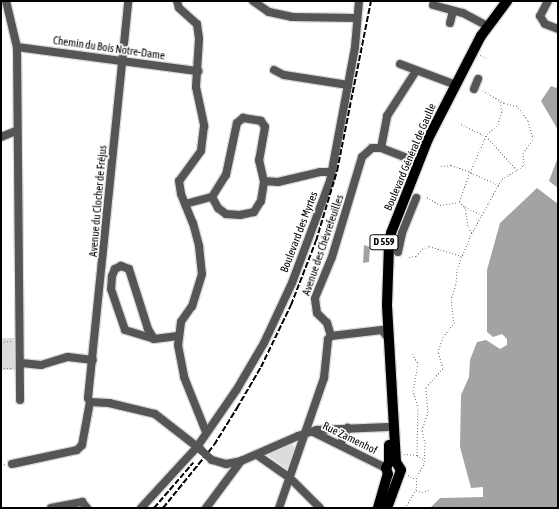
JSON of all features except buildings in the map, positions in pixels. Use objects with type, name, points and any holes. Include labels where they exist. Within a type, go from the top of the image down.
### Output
[{"type":"main road","name":"Boulevard Général de Gaulle","points":[[378,508],[392,466],[382,330],[382,261],[385,233],[416,161],[453,84],[484,24],[499,1]]},
{"type":"main road","name":"Boulevard Général de Gaulle","points":[[453,84],[488,25],[507,1]]},
{"type":"main road","name":"Boulevard Général de Gaulle","points":[[387,508],[392,466],[388,339],[388,246],[395,220],[416,161]]},
{"type":"street","points":[[6,1],[16,47],[16,132],[21,365],[20,400]]},
{"type":"street","name":"Avenue du Clocher de Fréjus","points":[[12,464],[77,450],[82,445],[90,402],[128,1]]},
{"type":"street","points":[[177,1],[179,8],[198,24],[198,71],[196,87],[204,126],[203,140],[196,160],[179,181],[199,246],[202,274],[195,299],[181,322],[178,336],[180,364],[206,432]]},
{"type":"street","points":[[253,1],[269,12],[292,17],[356,18]]},
{"type":"street","name":"Boulevard des Myrtes","points":[[141,508],[198,448],[206,432],[264,343],[292,283],[330,181],[330,172],[355,47],[356,18],[359,1]]},
{"type":"street","points":[[548,1],[540,16],[545,24],[558,29]]},
{"type":"street","points":[[433,5],[472,16],[484,24]]},
{"type":"street","points":[[450,23],[453,10]]},
{"type":"street","name":"Chemin du Bois Notre-Dame","points":[[16,47],[198,71]]},
{"type":"street","points":[[400,64],[453,84]]},
{"type":"street","points":[[274,70],[284,75],[348,85]]},
{"type":"street","points":[[416,71],[387,116],[381,148],[416,161]]},
{"type":"street","points":[[476,89],[478,79]]},
{"type":"street","points":[[185,204],[212,197],[226,175],[237,123],[243,118],[261,121],[265,127],[259,160],[264,181],[261,201],[254,212],[240,215],[226,214],[218,208],[212,197]]},
{"type":"street","points":[[1,137],[16,132]]},
{"type":"street","name":"Avenue des Chèvrefeuilles","points":[[331,336],[327,323],[317,313],[315,298],[332,257],[362,157],[372,148],[381,148]]},
{"type":"street","points":[[264,181],[278,182],[320,172],[330,172]]},
{"type":"street","points":[[398,252],[402,233],[416,198]]},
{"type":"street","points":[[154,339],[148,329],[129,269],[121,266],[115,269],[112,276],[111,289],[125,330],[154,339],[178,336]]},
{"type":"street","points":[[279,508],[324,378],[328,339],[331,336],[382,330]]},
{"type":"street","name":"Boulevard Général de Gaulle","points":[[382,330],[388,339]]},
{"type":"street","points":[[21,365],[41,365],[68,356],[93,360]]},
{"type":"street","points":[[90,402],[109,403],[155,414],[212,460],[226,464],[241,462]]},
{"type":"street","points":[[313,432],[348,428],[388,427]]},
{"type":"street","points":[[340,446],[348,428]]},
{"type":"street","name":"Rue Zamenhof","points":[[241,462],[304,434],[313,432],[340,446],[392,466]]},
{"type":"street","points":[[257,455],[290,478],[320,508]]},
{"type":"street","points":[[206,508],[241,462]]},
{"type":"street","points":[[226,464],[229,477]]},
{"type":"street","points":[[51,508],[82,502],[87,508]]},
{"type":"path","points":[[555,1],[558,5]]},
{"type":"path","points":[[405,508],[416,490],[424,460],[425,443],[422,430],[428,412],[426,387],[443,368],[438,352],[443,337],[454,323],[451,300],[462,257],[472,233],[502,179],[524,166],[523,153],[533,139],[528,120],[517,106],[476,89]]},
{"type":"path","points":[[459,202],[486,136],[498,124],[502,111],[500,100]]},
{"type":"path","points":[[461,124],[486,136],[517,170]]},
{"type":"path","points":[[441,166],[451,165],[499,185]]},
{"type":"path","points":[[427,196],[440,205],[459,202],[465,207],[483,215]]},
{"type":"path","points":[[465,207],[468,227],[472,233]]},
{"type":"path","points":[[409,257],[416,256],[422,249],[429,246],[462,257]]},
{"type":"path","points":[[1,342],[20,341]]},
{"type":"path","points":[[412,354],[418,363],[413,390],[418,407],[417,455]]},
{"type":"path","points":[[1,368],[21,365]]},
{"type":"path","points":[[417,455],[424,460]]},
{"type":"path","points":[[392,466],[417,455]]},
{"type":"path","points":[[416,490],[422,492],[429,490]]},
{"type":"shaded area","points":[[558,85],[558,130],[541,101],[551,86],[556,88]]},
{"type":"shaded area","points":[[558,157],[558,188],[549,181]]},
{"type":"shaded area","points":[[537,188],[558,204],[558,508],[430,508],[440,498],[483,497],[483,487],[471,488],[460,447],[461,395],[469,377],[470,360],[477,342],[486,340],[500,349],[507,345],[507,339],[502,334],[493,337],[487,332],[487,270],[500,223]]},
{"type":"shaded area","points":[[364,245],[370,247],[369,262],[363,263]]},
{"type":"shaded area","points":[[1,338],[15,338],[15,370],[1,370]]},
{"type":"shaded area","points":[[290,443],[296,447],[288,470],[265,453]]},
{"type":"railway","points":[[163,508],[214,445],[261,367],[291,305],[316,241],[337,171],[371,1]]},
{"type":"railway","points":[[154,508],[193,463]]}]
